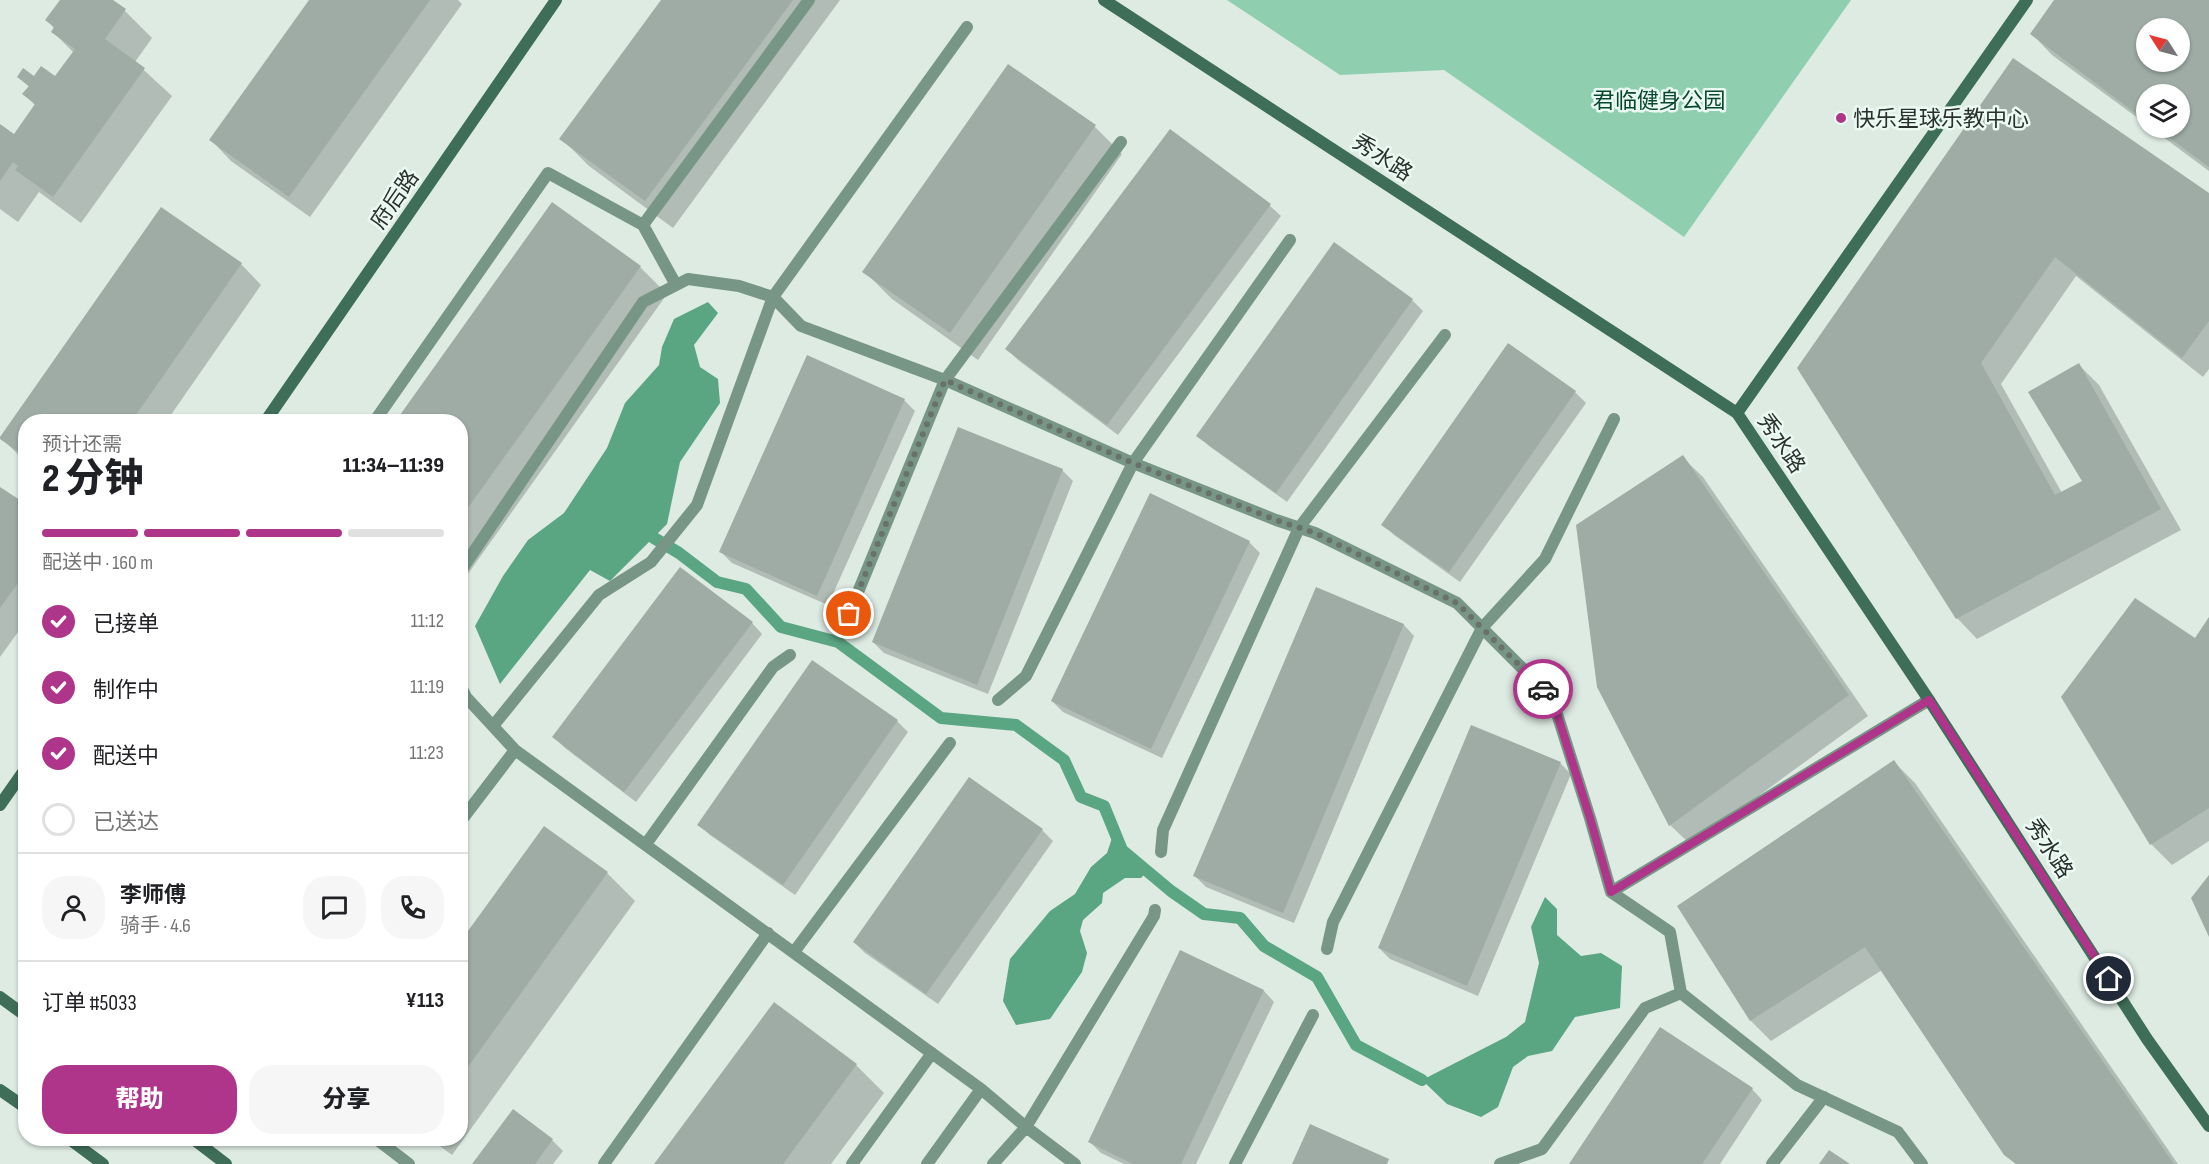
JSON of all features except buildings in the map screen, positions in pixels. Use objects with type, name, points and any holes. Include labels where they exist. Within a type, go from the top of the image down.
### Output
[{"type":"street","name":"府后路","points":[[271,414],[556,0]]},
{"type":"street","name":"秀水路","points":[[1104,0],[1737,413],[1929,700],[2147,1039],[2209,1126]]},
{"type":"street","points":[[1737,413],[2027,0]]},
{"type":"street","points":[[0,805],[18,779]]},
{"type":"street","points":[[0,997],[18,1010]]},
{"type":"street","points":[[0,1090],[18,1102]]},
{"type":"street","points":[[79,1146],[103,1164]]},
{"type":"street","points":[[202,1146],[226,1164]]},
{"type":"lane","points":[[643,225],[809,0]]},
{"type":"lane","points":[[493,726],[599,595],[651,562],[697,505],[773,297],[967,27]]},
{"type":"lane","points":[[842,619],[849,614],[945,380],[1121,142]]},
{"type":"lane","points":[[380,414],[548,173],[643,225],[676,285]]},
{"type":"lane","points":[[998,700],[1026,676],[1133,463],[1290,240]]},
{"type":"lane","points":[[468,560],[643,302],[688,279],[739,286],[773,297],[801,326],[945,380],[1133,463],[1315,533],[1457,603],[1552,698],[1611,892],[1670,932],[1681,993],[1797,1085],[1898,1132],[1922,1164]]},
{"type":"lane","points":[[1161,852],[1163,830],[1299,528],[1445,335]]},
{"type":"lane","points":[[1327,949],[1332,922],[1482,628],[1545,559],[1614,419]]},
{"type":"lane","points":[[646,844],[773,667],[790,655]]},
{"type":"lane","points":[[468,699],[515,750],[981,1089],[1075,1164]]},
{"type":"lane","points":[[1611,892],[1929,700]]},
{"type":"lane","points":[[794,952],[950,743]]},
{"type":"lane","points":[[468,812],[515,750]]},
{"type":"lane","points":[[993,1164],[1026,1127],[1154,916],[1155,910]]},
{"type":"lane","points":[[604,1164],[768,933]]},
{"type":"lane","points":[[1500,1164],[1542,1149],[1645,1008],[1681,993]]},
{"type":"lane","points":[[1235,1164],[1313,1015]]},
{"type":"lane","points":[[852,1164],[932,1053]]},
{"type":"lane","points":[[927,1164],[981,1089]]},
{"type":"lane","points":[[1772,1164],[1824,1097]]},
{"type":"lane","points":[[385,1146],[409,1164]]},
{"type":"green space","name":"君临健身公园","points":[[1227,0],[1851,0],[1684,237],[1444,70],[1340,75]]},
{"type":"shaded area","points":[[708,302],[718,313],[694,345],[700,367],[718,379],[720,403],[680,462],[667,524],[610,581],[590,570],[500,684],[475,626],[503,576],[528,540],[564,513],[607,448],[625,403],[659,365],[662,347],[674,319]]},
{"type":"shaded area","points":[[1114,832],[1122,850],[1147,871],[1141,878],[1125,878],[1103,893],[1102,903],[1083,920],[1080,931],[1087,953],[1082,972],[1050,1019],[1016,1025],[1003,1001],[1010,959],[1050,911],[1075,894],[1091,867],[1107,853]]},
{"type":"shaded area","points":[[1545,897],[1557,909],[1557,935],[1581,956],[1601,953],[1622,966],[1620,1008],[1575,1017],[1552,1051],[1528,1056],[1513,1067],[1498,1107],[1481,1117],[1447,1104],[1422,1080],[1506,1037],[1525,1022],[1539,963],[1531,927]]},
{"type":"waterway","points":[[654,538],[679,553],[717,582],[746,589],[781,627],[838,642],[941,718],[1016,725],[1064,760],[1081,797],[1104,806],[1122,850],[1171,891],[1204,914],[1240,918],[1264,946],[1317,977],[1356,1045],[1422,1080]]},
{"type":"way so far","points":[[849,614],[945,380],[1133,463],[1276,520],[1315,533],[1457,603],[1543,689]]},
{"type":"place","name":"快乐星球乐教中心","points":[[1841,118]]},
{"type":"route","points":[[1543,689],[1552,698],[1611,892],[1929,700],[2109,979]]}]
